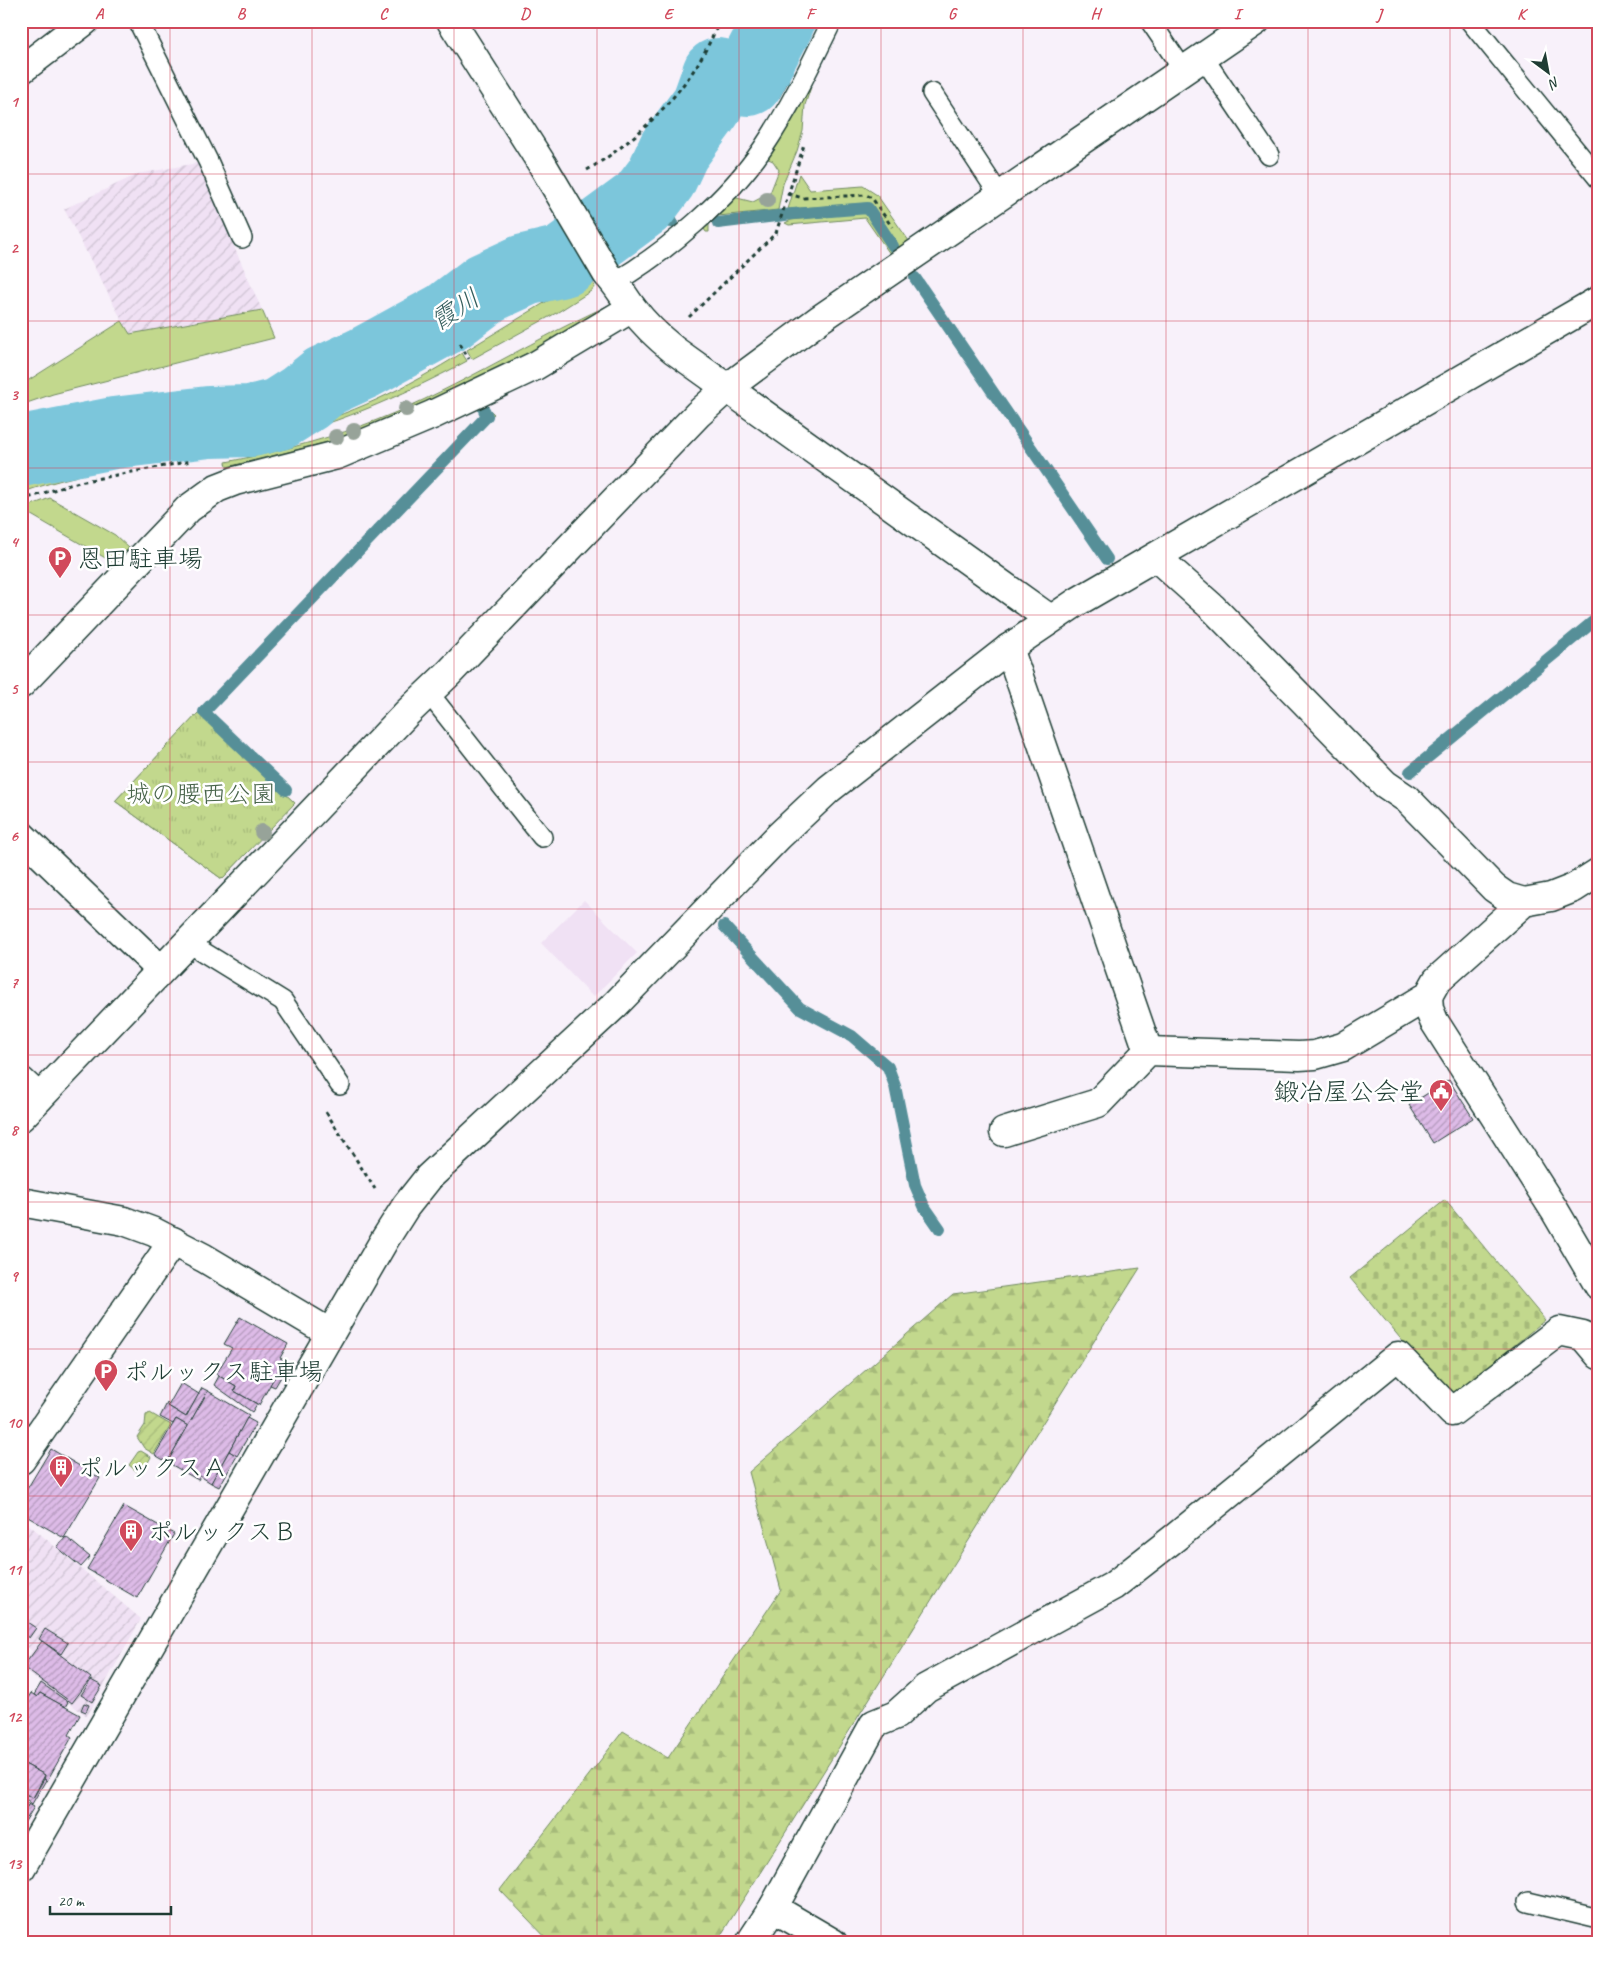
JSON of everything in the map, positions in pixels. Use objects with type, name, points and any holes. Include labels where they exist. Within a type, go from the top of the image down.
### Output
[{"type":"street","points":[[21,70],[85,21]]},
{"type":"street","points":[[451,21],[611,278],[644,323],[664,342],[727,388],[1050,619]]},
{"type":"street","points":[[27,1099],[161,970],[698,414],[727,388],[820,319],[1256,21]]},
{"type":"street","points":[[21,1868],[400,1214],[429,1177],[615,1005],[805,810],[850,771],[1009,648],[1050,619],[1599,300]]},
{"type":"street","points":[[21,684],[188,508],[218,488],[235,481],[337,455],[390,434],[518,375],[554,356],[632,308]]},
{"type":"street","points":[[1156,557],[1213,608],[1385,784],[1407,800],[1494,888],[1507,897],[1524,902],[1551,897],[1574,888],[1599,872]]},
{"type":"street","points":[[1009,648],[1148,1051]]},
{"type":"street","points":[[21,835],[161,970]]},
{"type":"street","points":[[1524,902],[1436,980],[1428,996],[1429,1009],[1434,1021],[1555,1211],[1599,1286]]},
{"type":"street","points":[[1004,1132],[1098,1103],[1148,1051],[1315,1056],[1343,1047],[1428,996]]},
{"type":"street","points":[[21,1202],[124,1221],[154,1232],[204,1258],[330,1333]]},
{"type":"street","points":[[21,1460],[173,1241]]},
{"type":"street","points":[[750,1943],[773,1908],[874,1724],[896,1715],[926,1688],[1113,1586],[1398,1356],[1452,1412],[1559,1331],[1583,1336],[1599,1355]]},
{"type":"street","points":[[773,1908],[832,1943]]},
{"type":"lane","points":[[138,21],[208,161],[242,238]]},
{"type":"lane","points":[[611,278],[644,264],[683,232],[726,192],[753,162],[781,121],[832,21]]},
{"type":"lane","points":[[1150,21],[1194,64],[1269,155]]},
{"type":"lane","points":[[1470,21],[1599,179]]},
{"type":"lane","points":[[932,93],[1000,196]]},
{"type":"lane","points":[[428,692],[542,837]]},
{"type":"lane","points":[[187,942],[283,1001],[337,1081]]},
{"type":"lane","points":[[1528,1902],[1599,1919]]},
{"type":"path","points":[[559,193],[628,142],[651,120],[686,81],[705,52],[720,21]]},
{"type":"path","points":[[788,194],[803,198],[866,195],[872,198],[886,219]]},
{"type":"path","points":[[664,342],[772,237],[780,224],[784,206]]},
{"type":"path","points":[[460,344],[470,360]]},
{"type":"path","points":[[21,500],[79,482],[194,461]]},
{"type":"path","points":[[337,1081],[323,1097],[323,1108],[384,1202],[400,1214]]},
{"type":"shaded area","points":[[197,163],[262,310],[129,334],[64,209],[138,174]]},
{"type":"shaded area","points":[[584,900],[637,953],[593,997],[541,943]]},
{"type":"shaded area","points":[[21,1518],[141,1619],[87,1716],[21,1668],[21,1665],[32,1651],[21,1642]]},
{"type":"green space","points":[[814,78],[805,105],[803,131],[783,184],[778,210],[718,216],[709,225],[709,232],[706,232],[702,226],[733,197],[753,202],[770,193],[779,170],[773,161],[766,158]]},
{"type":"green space","points":[[799,174],[810,190],[863,186],[877,195],[909,241],[898,248],[868,203],[788,209]]},
{"type":"green space","points":[[867,212],[893,251],[890,254],[865,218],[789,225],[785,223],[791,220]]},
{"type":"green space","points":[[582,280],[592,282],[595,286],[591,291],[558,312],[472,359],[467,350]]},
{"type":"green space","points":[[607,306],[538,348],[427,402],[341,439],[227,467],[226,462],[311,442],[393,414]]},
{"type":"green space","points":[[262,310],[274,338],[53,394],[21,405],[21,385],[122,321],[130,334]]},
{"type":"green space","points":[[462,353],[467,361],[416,387],[364,410],[310,429],[283,437],[226,449],[108,469],[21,493],[21,486],[52,475],[85,467],[253,438],[332,418],[399,389]]},
{"type":"green space","name":"城の腰西公園","points":[[486,406],[494,414],[210,712],[291,790],[286,795],[295,803],[229,855],[242,858],[222,879],[115,801],[483,414],[480,409]]},
{"type":"green space","points":[[50,498],[115,535],[129,548],[114,563],[21,509]]},
{"type":"green space","name":"城の腰西公園","points":[[199,712],[295,803],[222,879],[115,801]]},
{"type":"green space","points":[[1445,1200],[1545,1320],[1450,1398],[1350,1278]]},
{"type":"green space","points":[[1140,1268],[716,1943],[551,1943],[500,1890],[623,1731],[668,1758],[781,1590],[749,1472],[953,1294]]},
{"type":"green space","points":[[150,1413],[171,1425],[154,1454],[144,1448],[137,1437],[145,1425],[146,1415]]},
{"type":"green space","points":[[141,1451],[151,1457],[141,1475],[129,1465],[138,1452]]},
{"type":"water","points":[[753,21],[804,21],[782,62],[786,67],[789,80],[779,98],[721,64],[731,45],[740,40]]},
{"type":"building","name":"鍛冶屋公会堂","points":[[1449,1080],[1473,1118],[1433,1143],[1409,1105]]},
{"type":"building","points":[[240,1317],[288,1344],[280,1358],[284,1360],[259,1405],[234,1391],[236,1386],[216,1374],[232,1348],[224,1344]]},
{"type":"building","points":[[283,1363],[288,1365],[275,1387],[270,1385]]},
{"type":"building","points":[[219,1376],[236,1386],[234,1391],[257,1404],[252,1412],[214,1385]]},
{"type":"building","points":[[181,1383],[199,1394],[186,1417],[168,1406]]},
{"type":"building","points":[[202,1388],[208,1391],[188,1426],[176,1419],[173,1424],[160,1417],[167,1403],[168,1406],[186,1417]]},
{"type":"building","points":[[208,1391],[249,1415],[211,1483],[200,1476],[198,1480],[172,1465],[173,1461],[169,1459]]},
{"type":"building","points":[[247,1418],[256,1423],[237,1456],[229,1451]]},
{"type":"building","points":[[176,1419],[188,1426],[169,1459],[173,1461],[172,1465],[155,1455]]},
{"type":"building","name":"ポルックスＡ","points":[[51,1449],[100,1478],[64,1538],[21,1513],[21,1499]]},
{"type":"building","points":[[229,1451],[237,1456],[219,1487],[211,1483]]},
{"type":"building","name":"ポルックスＢ","points":[[124,1506],[174,1534],[137,1598],[87,1569]]},
{"type":"building","points":[[66,1537],[90,1557],[81,1567],[57,1547]]},
{"type":"building","points":[[21,1618],[36,1628],[29,1638],[21,1633]]},
{"type":"building","points":[[45,1629],[68,1643],[61,1654],[39,1639]]},
{"type":"building","points":[[42,1641],[91,1678],[72,1703],[23,1667]]},
{"type":"building","points":[[91,1680],[102,1686],[92,1702],[81,1695]]},
{"type":"building","points":[[41,1683],[68,1702],[65,1707],[40,1693],[37,1697],[34,1695]]},
{"type":"building","points":[[31,1693],[37,1697],[40,1693],[80,1715],[69,1735],[72,1737],[47,1781],[44,1779],[45,1775],[21,1762],[21,1709]]},
{"type":"building","points":[[84,1703],[89,1705],[86,1712],[81,1710]]},
{"type":"building","points":[[21,1762],[45,1775],[33,1798],[21,1792]]},
{"type":"building","points":[[44,1779],[46,1780],[32,1804],[21,1795],[21,1792],[33,1798]]},
{"type":"building","points":[[21,1798],[29,1804],[21,1815]]},
{"type":"building","points":[[29,1804],[34,1807],[21,1828],[21,1815]]},
{"type":"waterway","name":"霞川","points":[[21,451],[114,433],[209,422],[251,421],[279,414],[304,398],[325,381],[364,363],[448,317],[486,288],[525,270],[563,261],[643,202],[661,178],[674,150],[707,105],[718,74],[748,80],[779,21]]},
{"type":"waterway","points":[[718,223],[868,208],[893,246]]},
{"type":"waterway","points":[[625,216],[672,222]]},
{"type":"waterway","points":[[915,278],[1107,559]]},
{"type":"waterway","points":[[286,790],[204,712],[487,416],[484,410]]},
{"type":"waterway","points":[[1410,772],[1599,617]]},
{"type":"waterway","points":[[724,926],[800,1008],[852,1036],[888,1067],[895,1086],[915,1185],[924,1206],[940,1229]]},
{"type":"place","name":"恩田駐車場","points":[[60,579]]},
{"type":"place","name":"鍛冶屋公会堂","points":[[1441,1112]]},
{"type":"place","name":"ポルックス駐車場","points":[[106,1392]]},
{"type":"place","name":"ポルックスＡ","points":[[61,1488]]},
{"type":"place","name":"ポルックスＢ","points":[[131,1552]]}]
